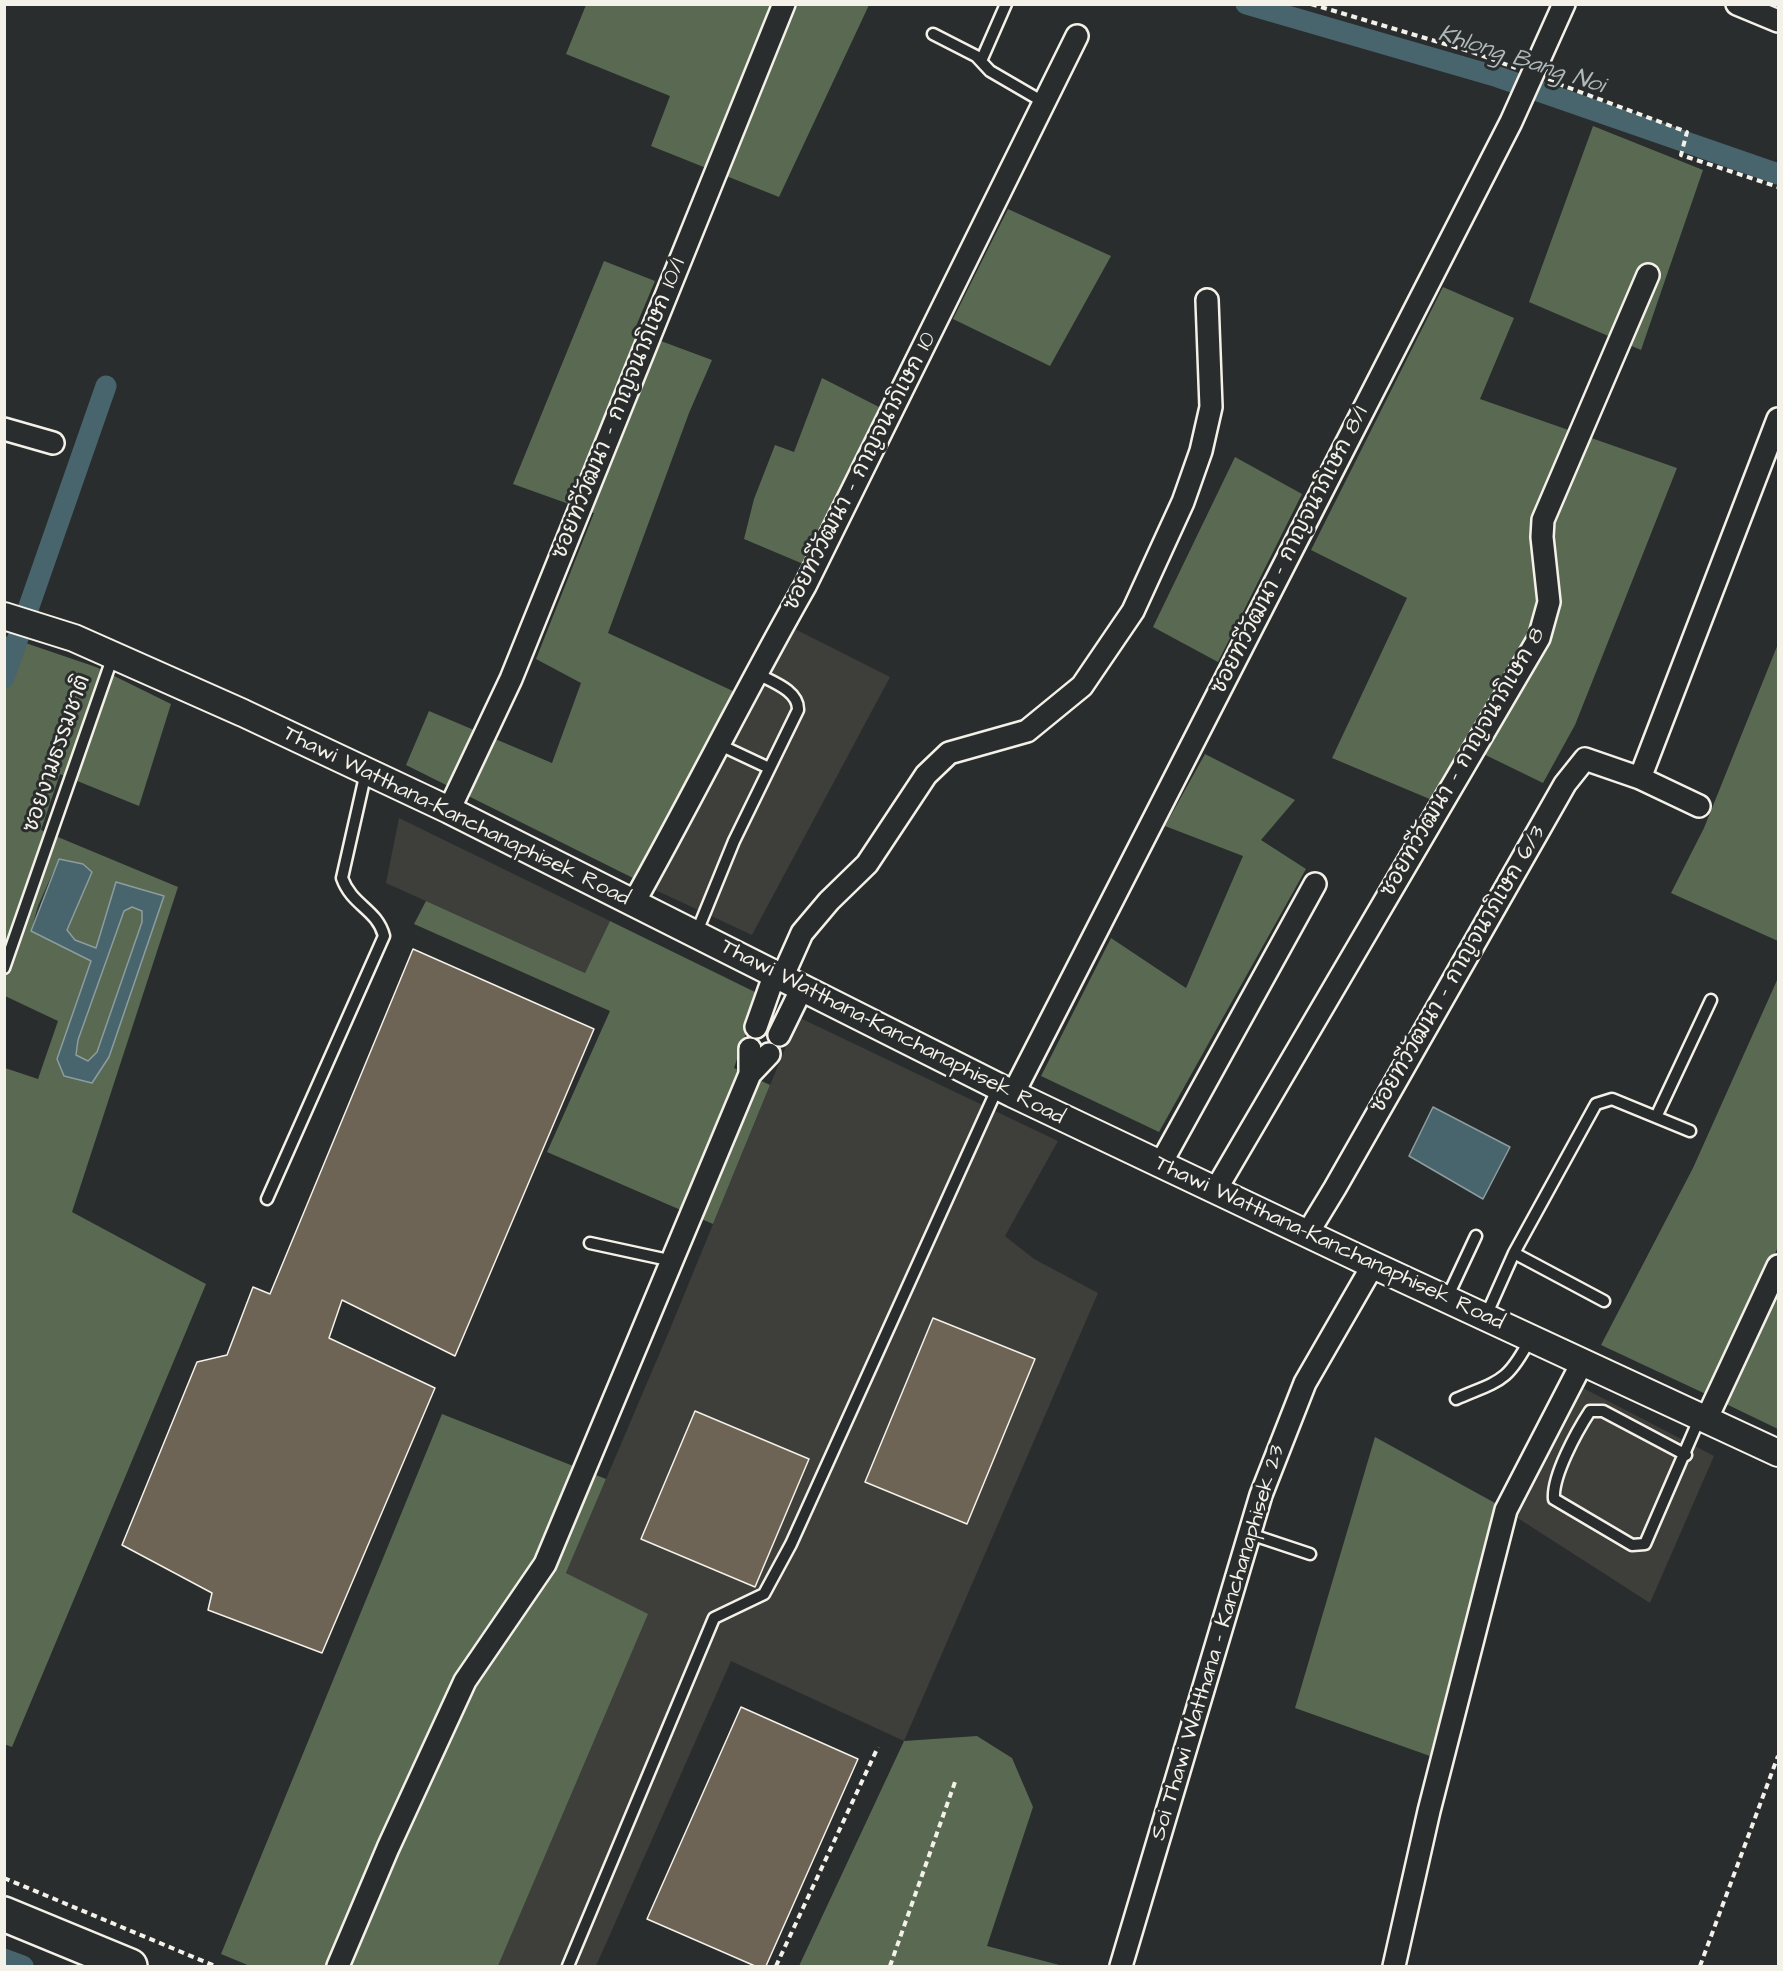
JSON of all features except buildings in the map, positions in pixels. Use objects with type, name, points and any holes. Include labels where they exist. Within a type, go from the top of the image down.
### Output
[{"type":"main road","points":[[4,1914],[130,1966]]},
{"type":"street","name":"ซอยทวีวัฒนา - กาญจนาภิเษก 10/1","points":[[449,810],[511,679],[784,4]]},
{"type":"street","name":"ซอยทวีวัฒนา - กาญจนาภิเษก 8/1","points":[[1006,1090],[1510,122],[1564,4]]},
{"type":"street","points":[[1737,4],[1779,21]]},
{"type":"street","name":"ซอยทวีวัฒนา - กาญจนาภิเษก 10","points":[[633,904],[805,586],[1046,104],[1077,36]]},
{"type":"street","name":"ซอยทวีวัฒนา - กาญจนาภิเษก 8","points":[[1215,1191],[1539,638],[1549,602],[1542,537],[1544,520],[1647,275]]},
{"type":"street","points":[[779,1035],[785,982],[802,933],[829,901],[867,864],[926,775],[949,753],[1028,731],[1082,686],[1132,611],[1183,502],[1201,451],[1211,407],[1207,300]]},
{"type":"street","points":[[1640,778],[1779,419]]},
{"type":"street","points":[[4,429],[53,443]]},
{"type":"street","name":"Thawi Watthana-Kanchanaphisek Road","points":[[4,616],[63,635],[113,655],[449,810],[696,934],[785,982],[1160,1165],[1581,1363],[1779,1453]]},
{"type":"street","name":"ซอยทวีวัฒนา - กาญจนาภิเษก 6/3","points":[[1307,1234],[1565,784],[1585,759],[1640,778],[1699,806]]},
{"type":"street","points":[[1160,1165],[1315,884]]},
{"type":"street","points":[[756,1027],[785,982]]},
{"type":"street","points":[[338,1966],[388,1848],[465,1681],[545,1564],[760,1052]]},
{"type":"street","name":"Soi Thawi Watthana - Kanchanaphisek 23","points":[[1121,1966],[1261,1495],[1299,1396],[1373,1265]]},
{"type":"street","points":[[1703,1419],[1779,1266]]},
{"type":"street","points":[[1394,1966],[1429,1811],[1506,1510],[1581,1363]]},
{"type":"lane","points":[[981,61],[1006,4]]},
{"type":"lane","points":[[933,34],[963,47],[990,71],[1046,104]]},
{"type":"lane","name":"ซอยงามธรรมชาติ","points":[[4,968],[113,655]]},
{"type":"lane","points":[[696,934],[734,841],[798,710],[798,704],[788,691],[756,673]]},
{"type":"lane","points":[[720,745],[769,768]]},
{"type":"lane","points":[[267,1199],[384,936],[380,922],[348,893],[342,878],[366,772]]},
{"type":"lane","points":[[1656,1117],[1711,1000]]},
{"type":"lane","points":[[568,1966],[714,1618],[764,1594],[791,1544],[1006,1090]]},
{"type":"lane","points":[[1485,1318],[1514,1253],[1596,1104],[1612,1099],[1689,1131]]},
{"type":"lane","points":[[1446,1299],[1476,1236]]},
{"type":"lane","points":[[590,1243],[673,1261]]},
{"type":"lane","points":[[1514,1253],[1604,1301]]},
{"type":"lane","points":[[1456,1399],[1506,1377],[1515,1367],[1530,1338]]},
{"type":"lane","points":[[1686,1455],[1603,1411],[1590,1411],[1581,1424],[1553,1487],[1554,1499],[1632,1545],[1645,1544],[1703,1419]]},
{"type":"lane","points":[[1250,1534],[1310,1554]]},
{"type":"path","points":[[1311,4],[1535,69],[1687,132],[1681,155],[1779,187]]},
{"type":"path","points":[[776,1966],[878,1747]]},
{"type":"path","points":[[1700,1966],[1779,1756]]},
{"type":"path","points":[[890,1966],[955,1782]]},
{"type":"path","points":[[4,1878],[215,1966]]},
{"type":"shaded area","points":[[795,629],[890,677],[752,935],[651,888]]},
{"type":"shaded area","points":[[399,818],[610,921],[585,973],[386,883]]},
{"type":"shaded area","points":[[798,1017],[1058,1141],[1005,1236],[1034,1259],[1098,1293],[904,1741],[731,1661],[596,1966],[498,1966],[647,1614],[566,1573],[670,1329]]},
{"type":"shaded area","points":[[1583,1388],[1714,1456],[1650,1603],[1516,1517]]},
{"type":"green space","points":[[586,5],[869,5],[779,197],[651,146],[670,96],[566,54]]},
{"type":"green space","points":[[1593,126],[1703,170],[1641,350],[1529,302]]},
{"type":"green space","points":[[1008,209],[1111,256],[1050,366],[953,319]]},
{"type":"green space","points":[[604,261],[655,281],[634,331],[712,360],[689,413],[608,633],[735,692],[690,783],[635,879],[406,765],[429,711],[552,763],[581,683],[536,659],[594,513],[513,484]]},
{"type":"green space","points":[[1443,287],[1514,318],[1480,399],[1677,468],[1575,725],[1543,783],[1463,744],[1432,800],[1332,758],[1407,598],[1311,550]]},
{"type":"green space","points":[[822,378],[879,407],[808,566],[744,539],[754,499],[775,445],[794,452]]},
{"type":"green space","points":[[1235,457],[1302,494],[1218,662],[1153,627]]},
{"type":"green space","points":[[5,636],[96,667],[171,704],[139,806],[60,774],[41,830],[178,887],[72,1212],[206,1284],[12,1747],[4,1744],[5,1068],[38,1079],[58,1021],[5,996]],"holes":[[[59,859],[92,872],[67,930],[75,940],[96,949],[117,883],[164,896],[92,1083],[57,1059],[91,961],[31,931],[38,906]]]},
{"type":"green space","points":[[1778,644],[1778,941],[1671,893],[1704,828]]},
{"type":"green space","points":[[1205,754],[1295,800],[1261,840],[1306,869],[1159,1132],[1041,1076],[1111,938],[1186,988],[1243,856],[1165,826]]},
{"type":"green space","points":[[426,901],[585,973],[610,921],[759,994],[734,1068],[770,1085],[713,1224],[547,1152],[610,1011],[414,924]]},
{"type":"green space","points":[[132,906],[142,911],[142,922],[97,1052],[89,1061],[76,1055],[78,1040],[124,911]]},
{"type":"green space","points":[[1778,978],[1778,1247],[1710,1396],[1601,1345],[1693,1168]]},
{"type":"green space","points":[[1778,1288],[1778,1429],[1724,1403]]},
{"type":"green space","points":[[442,1414],[606,1479],[566,1573],[648,1614],[498,1966],[250,1966],[221,1954]]},
{"type":"green space","points":[[1375,1437],[1495,1503],[1430,1756],[1295,1708]]},
{"type":"green space","points":[[977,1736],[1012,1758],[1033,1807],[987,1946],[1063,1966],[799,1966],[904,1741]]},
{"type":"water","points":[[59,859],[83,864],[92,872],[67,930],[75,940],[96,948],[116,882],[164,896],[109,1057],[92,1083],[64,1076],[57,1059],[91,961],[31,931]],"holes":[[[132,907],[142,911],[142,922],[97,1052],[88,1061],[76,1055],[78,1040],[124,911]]]},
{"type":"water","points":[[1433,1107],[1510,1147],[1483,1199],[1409,1156]]},
{"type":"waterway","name":"Khlong Bang Noi","points":[[1246,4],[1498,77],[1778,174]]},
{"type":"waterway","points":[[4,678],[106,386]]},
{"type":"waterway","points":[[4,1959],[23,1966]]}]
